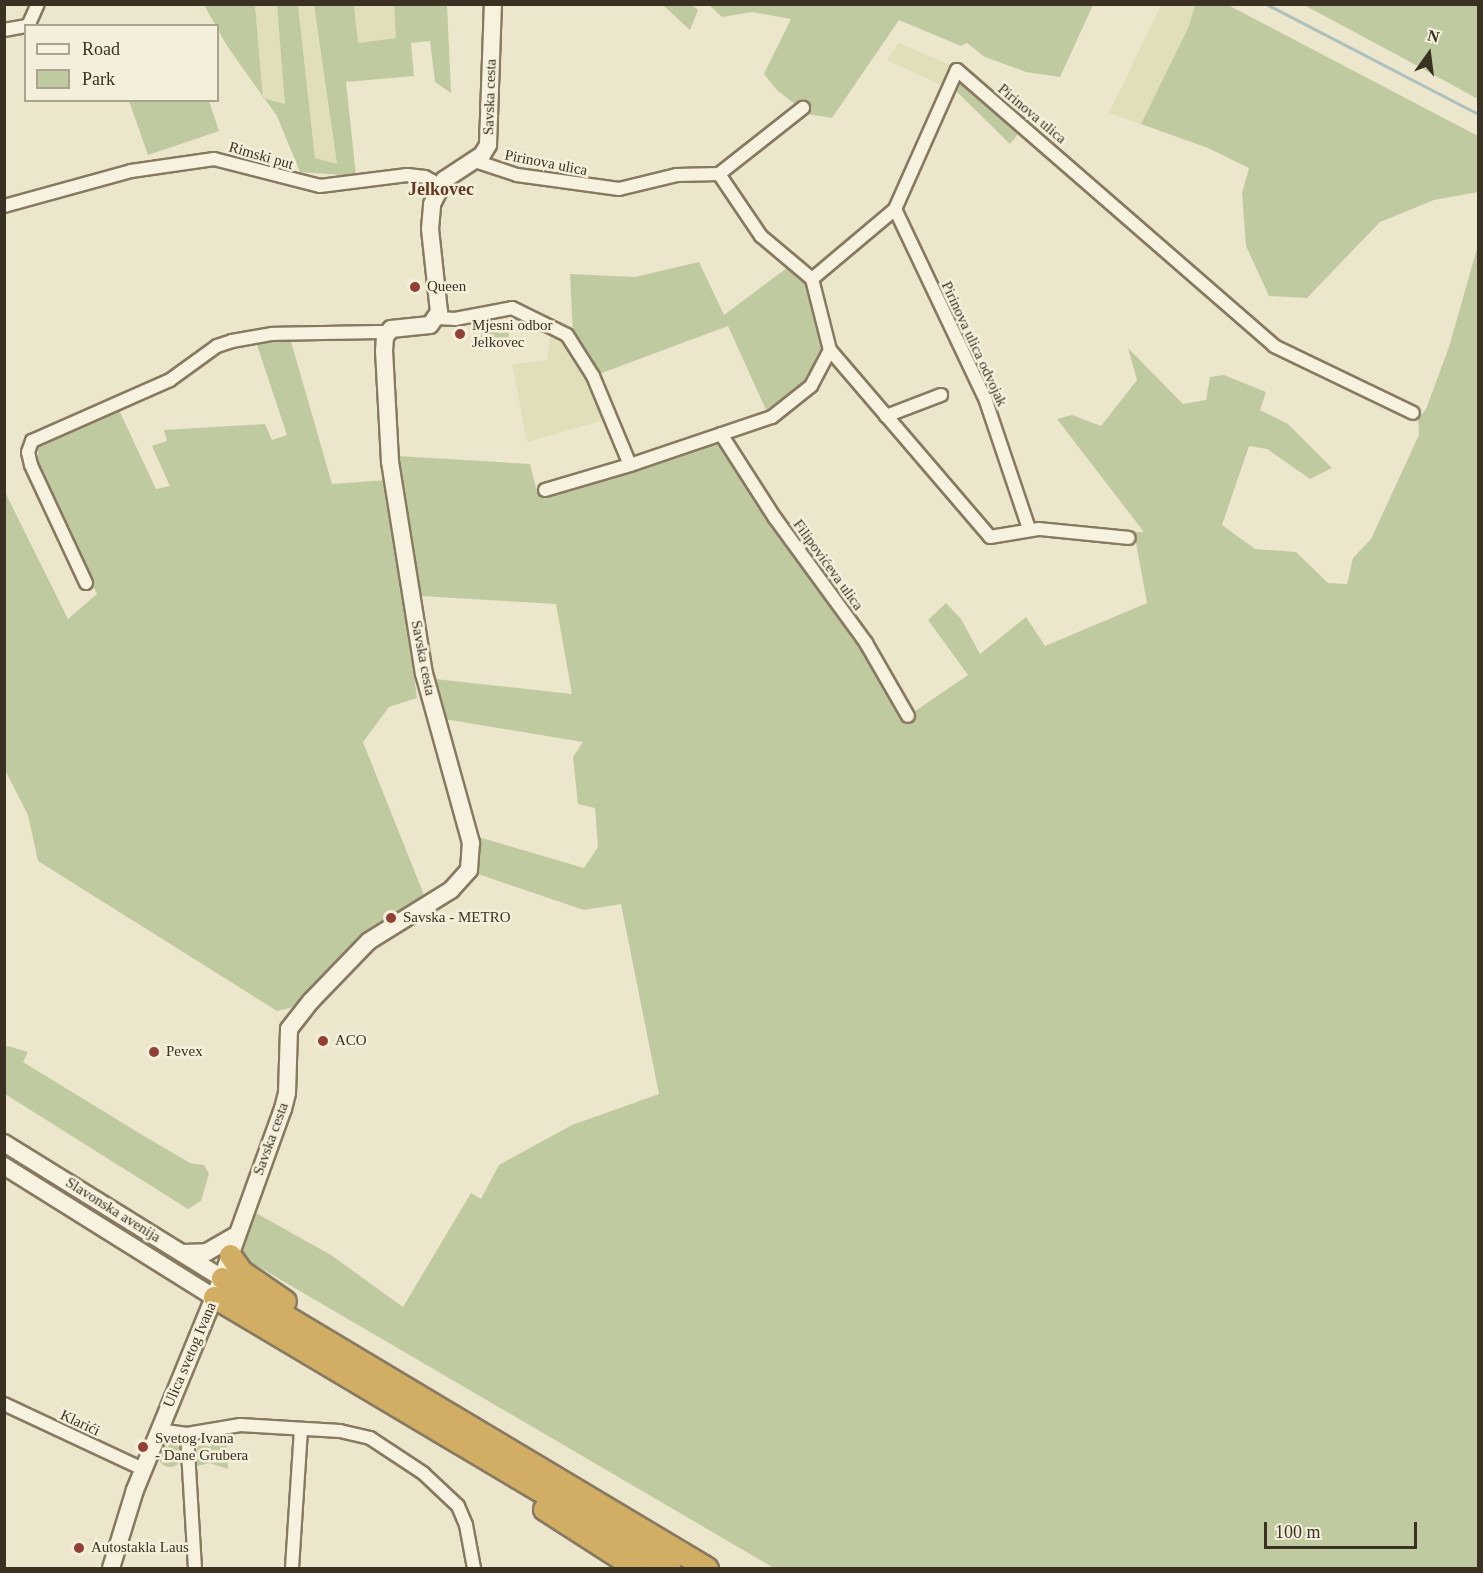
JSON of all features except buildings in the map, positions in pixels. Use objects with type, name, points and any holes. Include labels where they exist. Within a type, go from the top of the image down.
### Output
[{"type":"highway","points":[[234,1245],[241,1271],[292,1306],[313,1333]]},
{"type":"highway","points":[[222,1278],[707,1569]]},
{"type":"highway","points":[[214,1298],[670,1569]]},
{"type":"highway","points":[[472,1451],[486,1470],[636,1569]]},
{"type":"street","points":[[26,24],[38,4]]},
{"type":"street","name":"Savska cesta","points":[[440,185],[475,161],[488,145],[491,132],[493,4]]},
{"type":"street","points":[[4,30],[24,27]]},
{"type":"street","name":"Pirinova ulica","points":[[812,279],[895,209],[957,70],[1274,346],[1413,413]]},
{"type":"street","points":[[803,108],[719,174],[761,236],[812,279],[830,350],[990,537],[1029,529],[1129,538]]},
{"type":"street","name":"Rimski put","points":[[4,206],[131,171],[214,159],[320,186],[407,175],[425,177],[440,185]]},
{"type":"street","name":"Pirinova ulica","points":[[475,161],[517,175],[619,189],[677,175],[719,174]]},
{"type":"street","points":[[437,318],[431,213],[440,185]]},
{"type":"street","name":"Pirinova ulica odvojak","points":[[895,209],[986,401],[1029,529]]},
{"type":"street","points":[[86,583],[31,465],[28,452],[32,441],[170,380],[217,346],[232,341],[272,334],[388,333],[396,327],[426,326],[437,318],[455,319],[512,308],[575,341],[593,376],[630,465]]},
{"type":"street","name":"Savska cesta","points":[[222,1278],[287,1093],[289,1029],[348,959],[376,936],[451,890],[466,876],[471,861],[471,843],[424,674],[390,461],[384,351],[388,333]]},
{"type":"street","points":[[545,490],[630,465],[772,417],[793,404],[822,370],[830,350]]},
{"type":"street","points":[[886,417],[941,395]]},
{"type":"street","name":"Filipovićeva ulica","points":[[721,434],[776,518],[866,643],[908,716]]},
{"type":"street","name":"Slavonska avenija","points":[[4,1143],[222,1278]]},
{"type":"street","name":"Slavonska avenija","points":[[4,1166],[214,1298]]},
{"type":"street","points":[[182,1254],[207,1252],[234,1245]]},
{"type":"street","name":"Ulica svetog Ivana","points":[[111,1569],[143,1469],[222,1278]]},
{"type":"street","name":"Klarići","points":[[4,1404],[143,1469]]},
{"type":"street","points":[[158,1430],[187,1434],[240,1425],[356,1433],[370,1438],[441,1487],[463,1515],[474,1569]]},
{"type":"street","points":[[292,1569],[301,1429]]},
{"type":"street","points":[[187,1434],[195,1569]]},
{"type":"shaded area","points":[[255,5],[277,5],[286,104],[263,98]]},
{"type":"shaded area","points":[[298,5],[314,5],[337,165],[315,158]]},
{"type":"shaded area","points":[[354,5],[394,5],[396,38],[358,43]]},
{"type":"shaded area","points":[[1161,5],[1195,5],[1189,26],[1141,124],[1109,113]]},
{"type":"shaded area","points":[[899,43],[952,66],[943,86],[887,60]]},
{"type":"shaded area","points":[[551,331],[568,341],[578,355],[607,419],[527,442],[512,364],[547,360]]},
{"type":"green space","points":[[204,5],[255,5],[263,96],[226,44],[219,32],[219,24],[215,24]]},
{"type":"green space","points":[[277,5],[298,5],[315,158],[337,164],[314,5],[354,5],[358,43],[396,38],[394,5],[447,5],[451,93],[435,82],[430,41],[411,43],[414,76],[346,82],[356,176],[300,172],[277,116],[264,98],[285,104]]},
{"type":"green space","points":[[663,5],[692,5],[698,10],[690,30]]},
{"type":"green space","points":[[709,5],[1093,5],[1060,77],[1026,72],[985,57],[967,43],[961,46],[899,20],[832,118],[807,114],[777,90],[764,74],[791,19],[752,12],[722,17]]},
{"type":"green space","points":[[1195,5],[1228,5],[1478,136],[1478,192],[1434,200],[1380,222],[1307,298],[1269,296],[1246,246],[1242,193],[1249,168],[1208,148],[1141,124],[1189,26]]},
{"type":"green space","points":[[1304,5],[1478,5],[1478,99],[1401,57]]},
{"type":"green space","points":[[962,80],[1023,128],[1010,144],[953,88]]},
{"type":"green space","points":[[129,102],[209,102],[219,131],[148,155]]},
{"type":"green space","points":[[1478,245],[1478,1568],[774,1568],[240,1256],[254,1212],[331,1255],[403,1307],[471,1193],[481,1199],[499,1165],[572,1125],[659,1094],[621,904],[584,910],[475,873],[478,837],[584,868],[598,847],[595,808],[578,804],[573,757],[583,742],[444,719],[435,679],[572,694],[556,604],[420,596],[398,456],[530,464],[536,488],[544,493],[714,440],[841,615],[905,718],[968,675],[928,620],[946,603],[961,619],[980,654],[1026,617],[1045,646],[1147,603],[1134,532],[1144,532],[1057,419],[1072,415],[1101,426],[1137,380],[1128,348],[1183,404],[1206,400],[1210,377],[1224,375],[1266,392],[1260,410],[1288,424],[1332,468],[1310,479],[1267,449],[1249,446],[1222,525],[1255,549],[1296,552],[1328,583],[1347,584],[1353,558],[1371,539],[1419,435],[1418,419],[1426,409],[1449,347]]},
{"type":"green space","points":[[699,262],[724,315],[788,267],[809,283],[825,348],[809,380],[792,399],[767,412],[728,326],[599,374],[573,334],[570,274],[635,277]]},
{"type":"green space","points":[[482,327],[510,330],[506,348],[480,344]]},
{"type":"green space","points":[[290,338],[332,484],[387,480],[417,698],[389,707],[363,742],[424,895],[363,934],[293,1007],[277,1011],[38,861],[28,815],[5,770],[4,490],[68,619],[97,594],[38,470],[38,443],[118,408],[156,489],[170,486],[152,446],[167,441],[164,430],[265,424],[272,440],[287,435],[255,339]]},
{"type":"green space","points":[[5,1047],[28,1052],[23,1062],[144,1136],[190,1163],[204,1165],[209,1174],[201,1201],[188,1209],[5,1094]]},
{"type":"green space","points":[[227,1439],[228,1469],[210,1463],[197,1466],[197,1444]]},
{"type":"green space","points":[[170,1443],[178,1447],[182,1455],[178,1463],[170,1467],[162,1463],[158,1455],[162,1447]]},
{"type":"waterway","points":[[1266,4],[1478,114]]},
{"type":"place","name":"Queen","points":[[415,287]]},
{"type":"place","name":"Mjesni odbor Jelkovec","points":[[460,334]]},
{"type":"place","name":"Savska - METRO","points":[[391,918]]},
{"type":"place","name":"ACO","points":[[323,1041]]},
{"type":"place","name":"Pevex","points":[[154,1052]]},
{"type":"place","name":"Svetog Ivana - Dane Grubera","points":[[143,1447]]},
{"type":"place","name":"Autostakla Laus","points":[[79,1548]]},
{"type":"district","name":"Jelkovec","points":[[441,189]]}]
